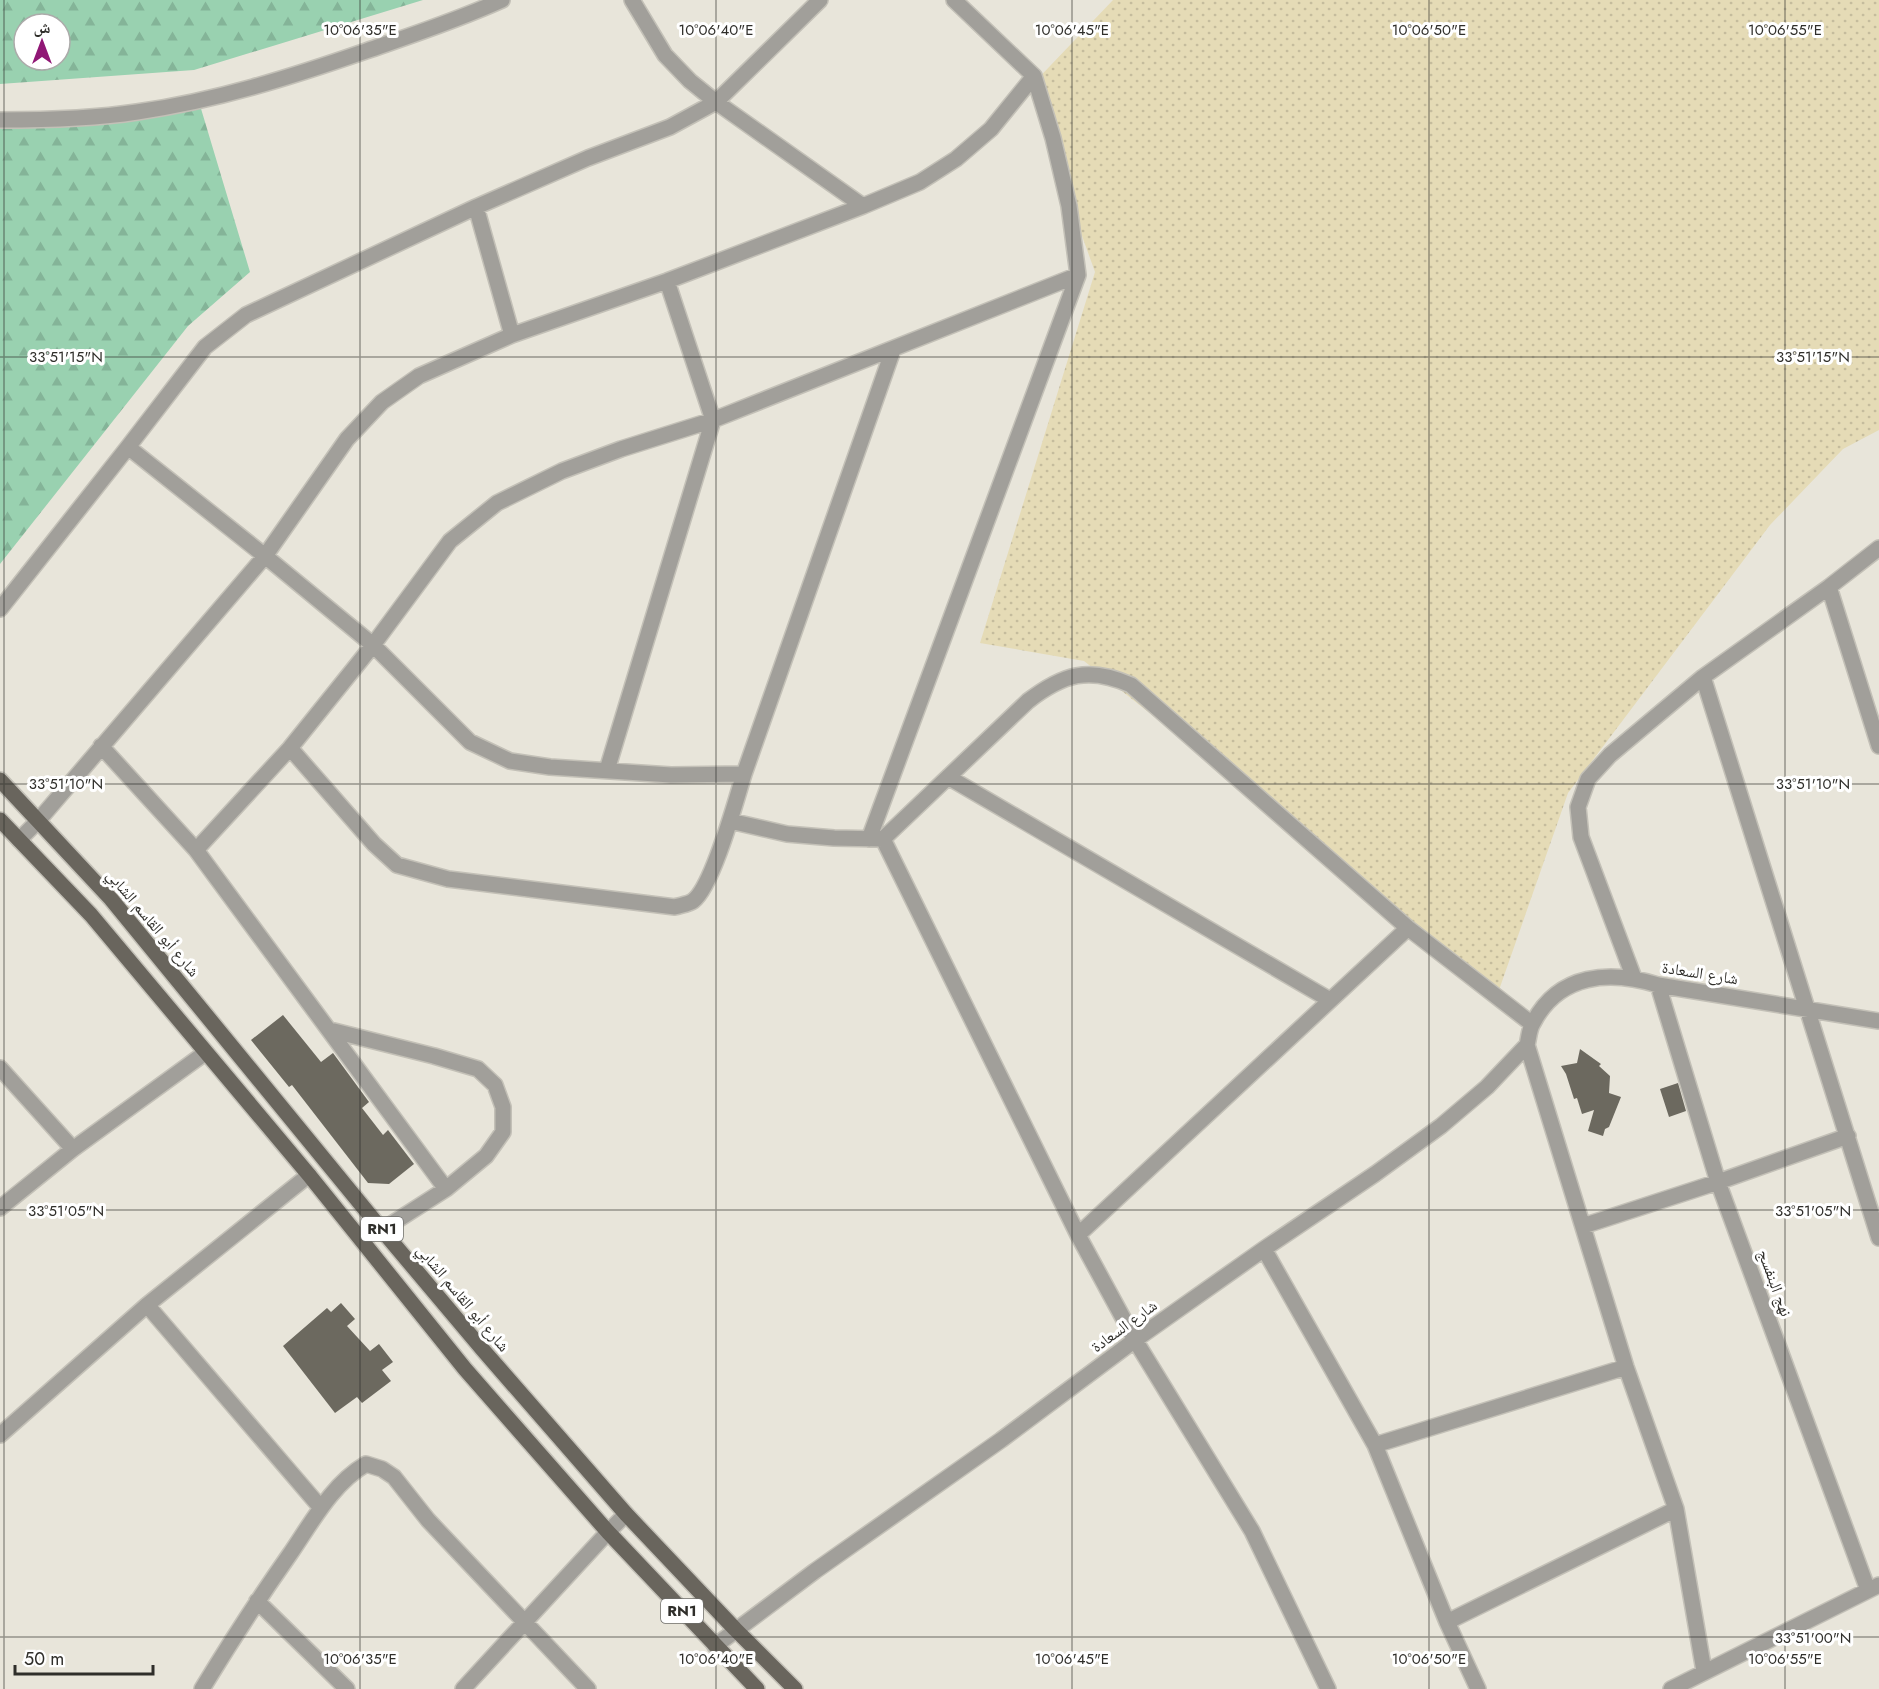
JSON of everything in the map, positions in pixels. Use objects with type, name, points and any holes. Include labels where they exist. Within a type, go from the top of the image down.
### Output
[{"type":"main road","name":"شارع أبو القاسم الشابي","points":[[0,780],[111,899],[382,1230],[626,1514],[795,1689]]},
{"type":"main road","name":"RN1","points":[[0,820],[91,915],[309,1175],[465,1369],[608,1532],[757,1689]]},
{"type":"street","points":[[0,120],[52,120],[135,113],[222,96],[463,18],[502,0]]},
{"type":"street","points":[[632,0],[665,55],[690,81],[863,206]]},
{"type":"street","points":[[0,609],[205,346],[246,315],[476,207],[588,158],[670,127],[716,102],[819,0]]},
{"type":"street","points":[[954,0],[1034,76],[1053,138],[1069,206],[1078,275],[876,839],[1078,1235],[1136,1340],[1252,1531],[1328,1689]]},
{"type":"street","points":[[19,840],[38,821],[265,555],[347,439],[382,402],[419,376],[512,335],[667,281],[920,182],[956,159],[991,129],[1034,76]]},
{"type":"street","points":[[476,207],[512,335]]},
{"type":"street","points":[[196,850],[290,748],[373,645],[450,541],[497,503],[562,471],[713,420],[1078,275]]},
{"type":"street","points":[[607,770],[713,420],[667,281]]},
{"type":"street","points":[[290,748],[374,844],[397,865],[448,879],[675,907],[692,902],[701,893],[708,880],[730,821],[744,774],[893,350]]},
{"type":"street","points":[[128,447],[265,555],[373,645],[470,742],[510,761],[550,767],[671,775],[744,774]]},
{"type":"street","points":[[1634,978],[1581,837],[1578,807],[1588,779],[1610,755],[1703,677],[1879,548]]},
{"type":"street","points":[[1829,586],[1879,746]]},
{"type":"street","points":[[730,821],[787,834],[876,839],[1046,687],[1064,678],[1110,675],[1131,685],[1408,928],[1532,1024],[1527,1045],[1626,1368],[1676,1509],[1698,1679]]},
{"type":"street","points":[[1703,677],[1848,1136],[1876,1217],[1879,1238]]},
{"type":"street","points":[[101,746],[196,850],[447,1189]]},
{"type":"street","points":[[948,777],[1330,1000]]},
{"type":"street","points":[[1078,1235],[1408,928]]},
{"type":"street","name":"شارع السعادة","points":[[1532,1024],[1550,998],[1576,982],[1602,976],[1634,978],[1658,985],[1879,1021]]},
{"type":"street","name":"نهج البنفسج","points":[[1658,985],[1718,1182],[1874,1588]]},
{"type":"street","points":[[330,1030],[478,1069],[495,1085],[503,1107],[503,1132],[486,1156],[447,1189],[382,1230]]},
{"type":"street","name":"شارع السعادة","points":[[715,1646],[735,1629],[1001,1440],[1136,1340],[1441,1126],[1486,1087],[1527,1045]]},
{"type":"street","points":[[0,1208],[73,1149],[206,1053]]},
{"type":"street","points":[[0,1068],[73,1149]]},
{"type":"street","points":[[1583,1226],[1848,1136]]},
{"type":"street","points":[[0,1435],[147,1305],[309,1175]]},
{"type":"street","points":[[1264,1249],[1376,1445],[1447,1622],[1479,1689]]},
{"type":"street","points":[[147,1305],[321,1508]]},
{"type":"street","points":[[1376,1445],[1626,1368]]},
{"type":"street","points":[[202,1689],[257,1601],[321,1508],[351,1473],[366,1464],[382,1469],[394,1477],[428,1520],[588,1689]]},
{"type":"street","points":[[1447,1622],[1676,1509]]},
{"type":"street","points":[[463,1689],[626,1514]]},
{"type":"street","points":[[1671,1689],[1698,1679],[1874,1588]]},
{"type":"street","points":[[257,1601],[347,1689]]},
{"type":"green space","points":[[0,0],[423,0],[194,70],[0,84]]},
{"type":"green space","points":[[199,102],[250,272],[188,326],[0,564],[0,124]]},
{"type":"sand","points":[[1113,0],[1879,0],[1879,430],[1843,449],[1770,525],[1568,793],[1499,990],[1084,661],[980,643],[1095,272],[1029,88]]},
{"type":"building","points":[[283,1015],[321,1062],[333,1053],[369,1102],[362,1108],[383,1135],[388,1130],[414,1164],[389,1184],[368,1183],[292,1085],[289,1087],[251,1040]]},
{"type":"building","points":[[1580,1049],[1601,1064],[1599,1066],[1610,1076],[1609,1093],[1621,1097],[1603,1136],[1588,1131],[1594,1110],[1582,1114],[1577,1098],[1574,1099],[1561,1066],[1577,1063]]},
{"type":"building","points":[[1678,1083],[1686,1111],[1669,1117],[1660,1089]]},
{"type":"building","points":[[341,1303],[355,1319],[347,1326],[370,1351],[379,1344],[393,1362],[382,1370],[391,1381],[362,1403],[357,1397],[335,1413],[283,1346],[327,1308],[331,1312]]}]
